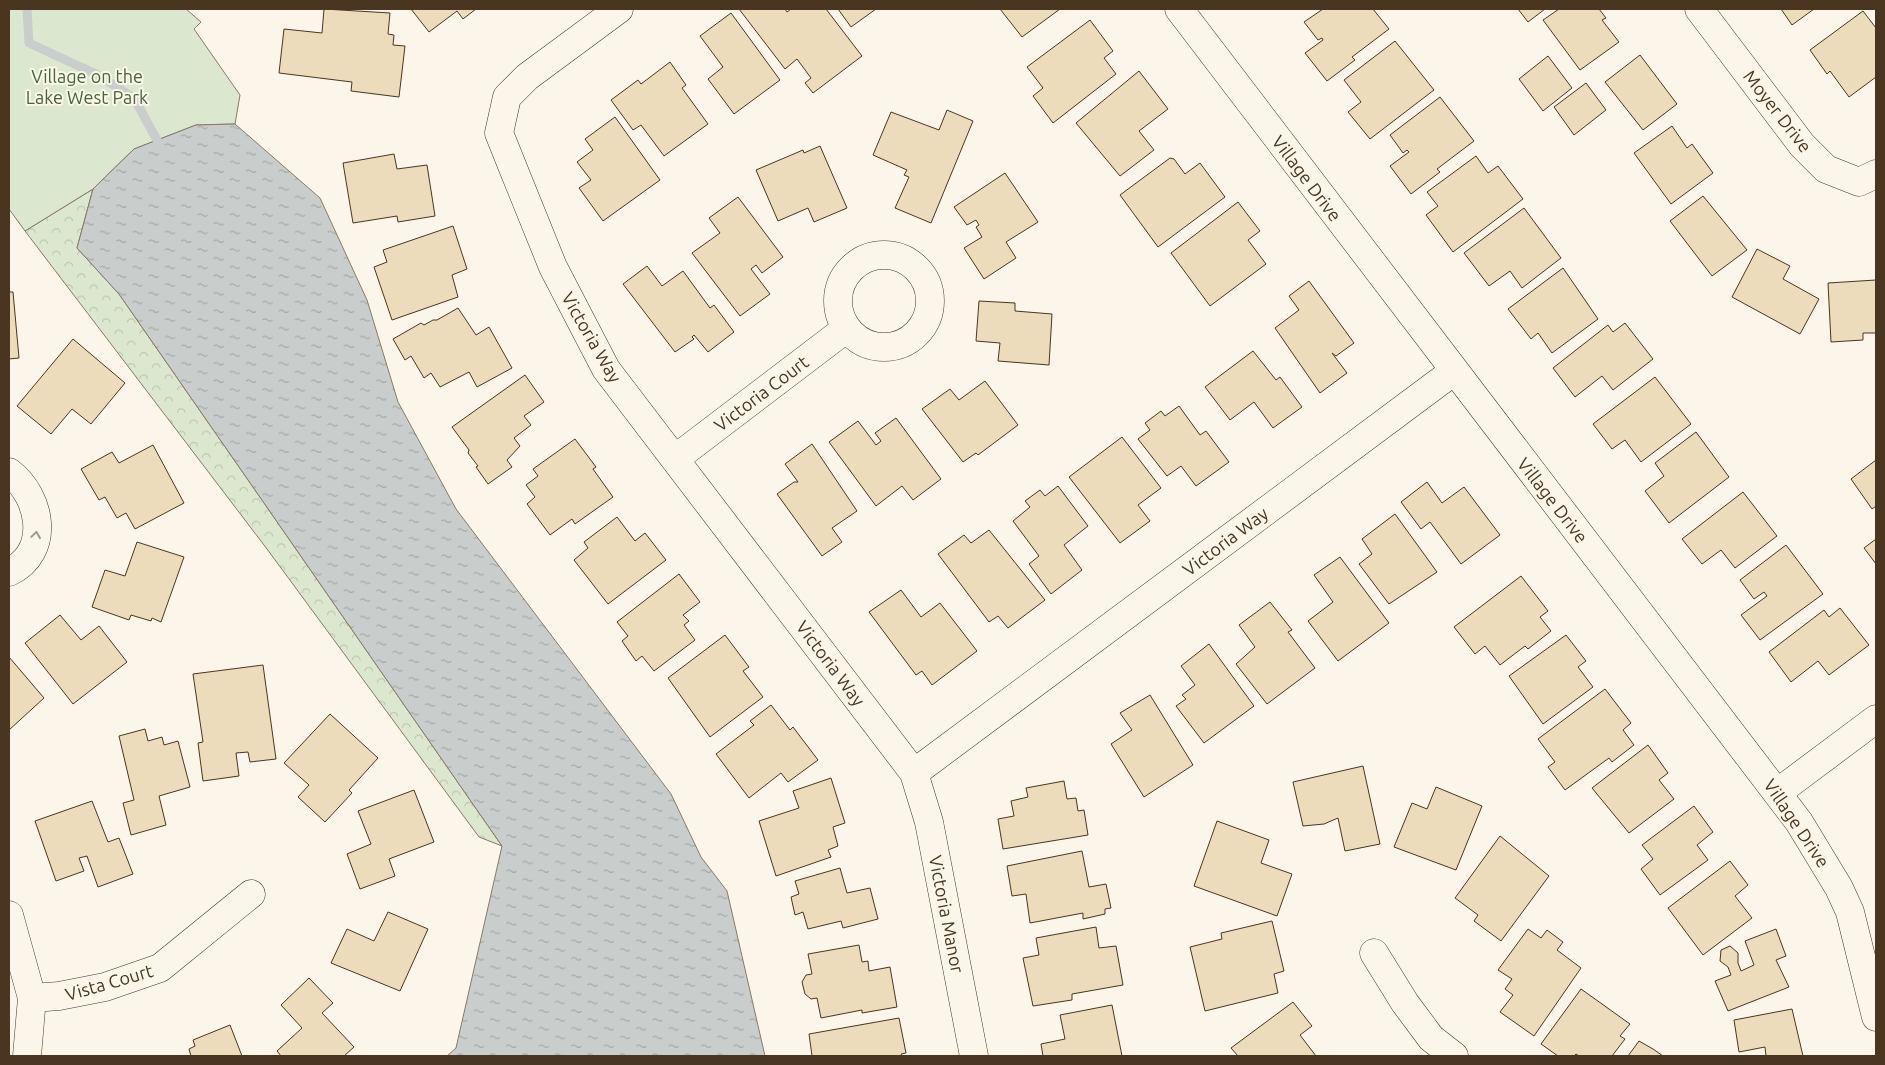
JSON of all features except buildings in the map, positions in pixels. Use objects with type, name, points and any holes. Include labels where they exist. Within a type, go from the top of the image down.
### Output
[{"type":"street","name":"Victoria Way","points":[[619,9],[527,77],[507,97],[499,133],[553,267],[606,369],[676,458],[914,772],[1454,371]]},
{"type":"street","name":"Village Drive","points":[[1179,9],[1799,822],[1839,888],[1850,912],[1876,1017]]},
{"type":"street","name":"Moyer Drive","points":[[1699,9],[1802,145],[1826,169],[1858,182],[1876,174]]},
{"type":"street","name":"Victoria Court","points":[[676,458],[847,328]]},
{"type":"street","points":[[9,472],[18,479],[38,514],[38,540],[18,568],[9,572]]},
{"type":"street","points":[[1777,793],[1876,719]]},
{"type":"street","name":"Victoria Manor","points":[[914,772],[929,822],[974,1056]]},
{"type":"street","name":"Vista Court","points":[[32,998],[59,996],[105,987],[160,968],[251,894]]},
{"type":"street","points":[[9,915],[32,998],[27,1056]]},
{"type":"street","points":[[1374,953],[1405,1003],[1431,1038],[1454,1056]]},
{"type":"green space","name":"Village on the Lake West Park","points":[[9,9],[186,9],[201,22],[194,29],[240,95],[235,124],[196,125],[134,149],[93,189],[25,231],[9,209]]},
{"type":"green space","points":[[93,189],[77,248],[119,294],[502,846],[479,837],[267,549],[25,231]]},
{"type":"water","points":[[235,124],[320,198],[367,300],[398,402],[456,509],[671,794],[701,857],[727,891],[765,1056],[447,1056],[456,1048],[502,846],[119,294],[77,248],[93,189],[134,149],[196,125]]},
{"type":"waterway","points":[[27,9],[29,43],[96,74],[134,98],[157,140]]}]
